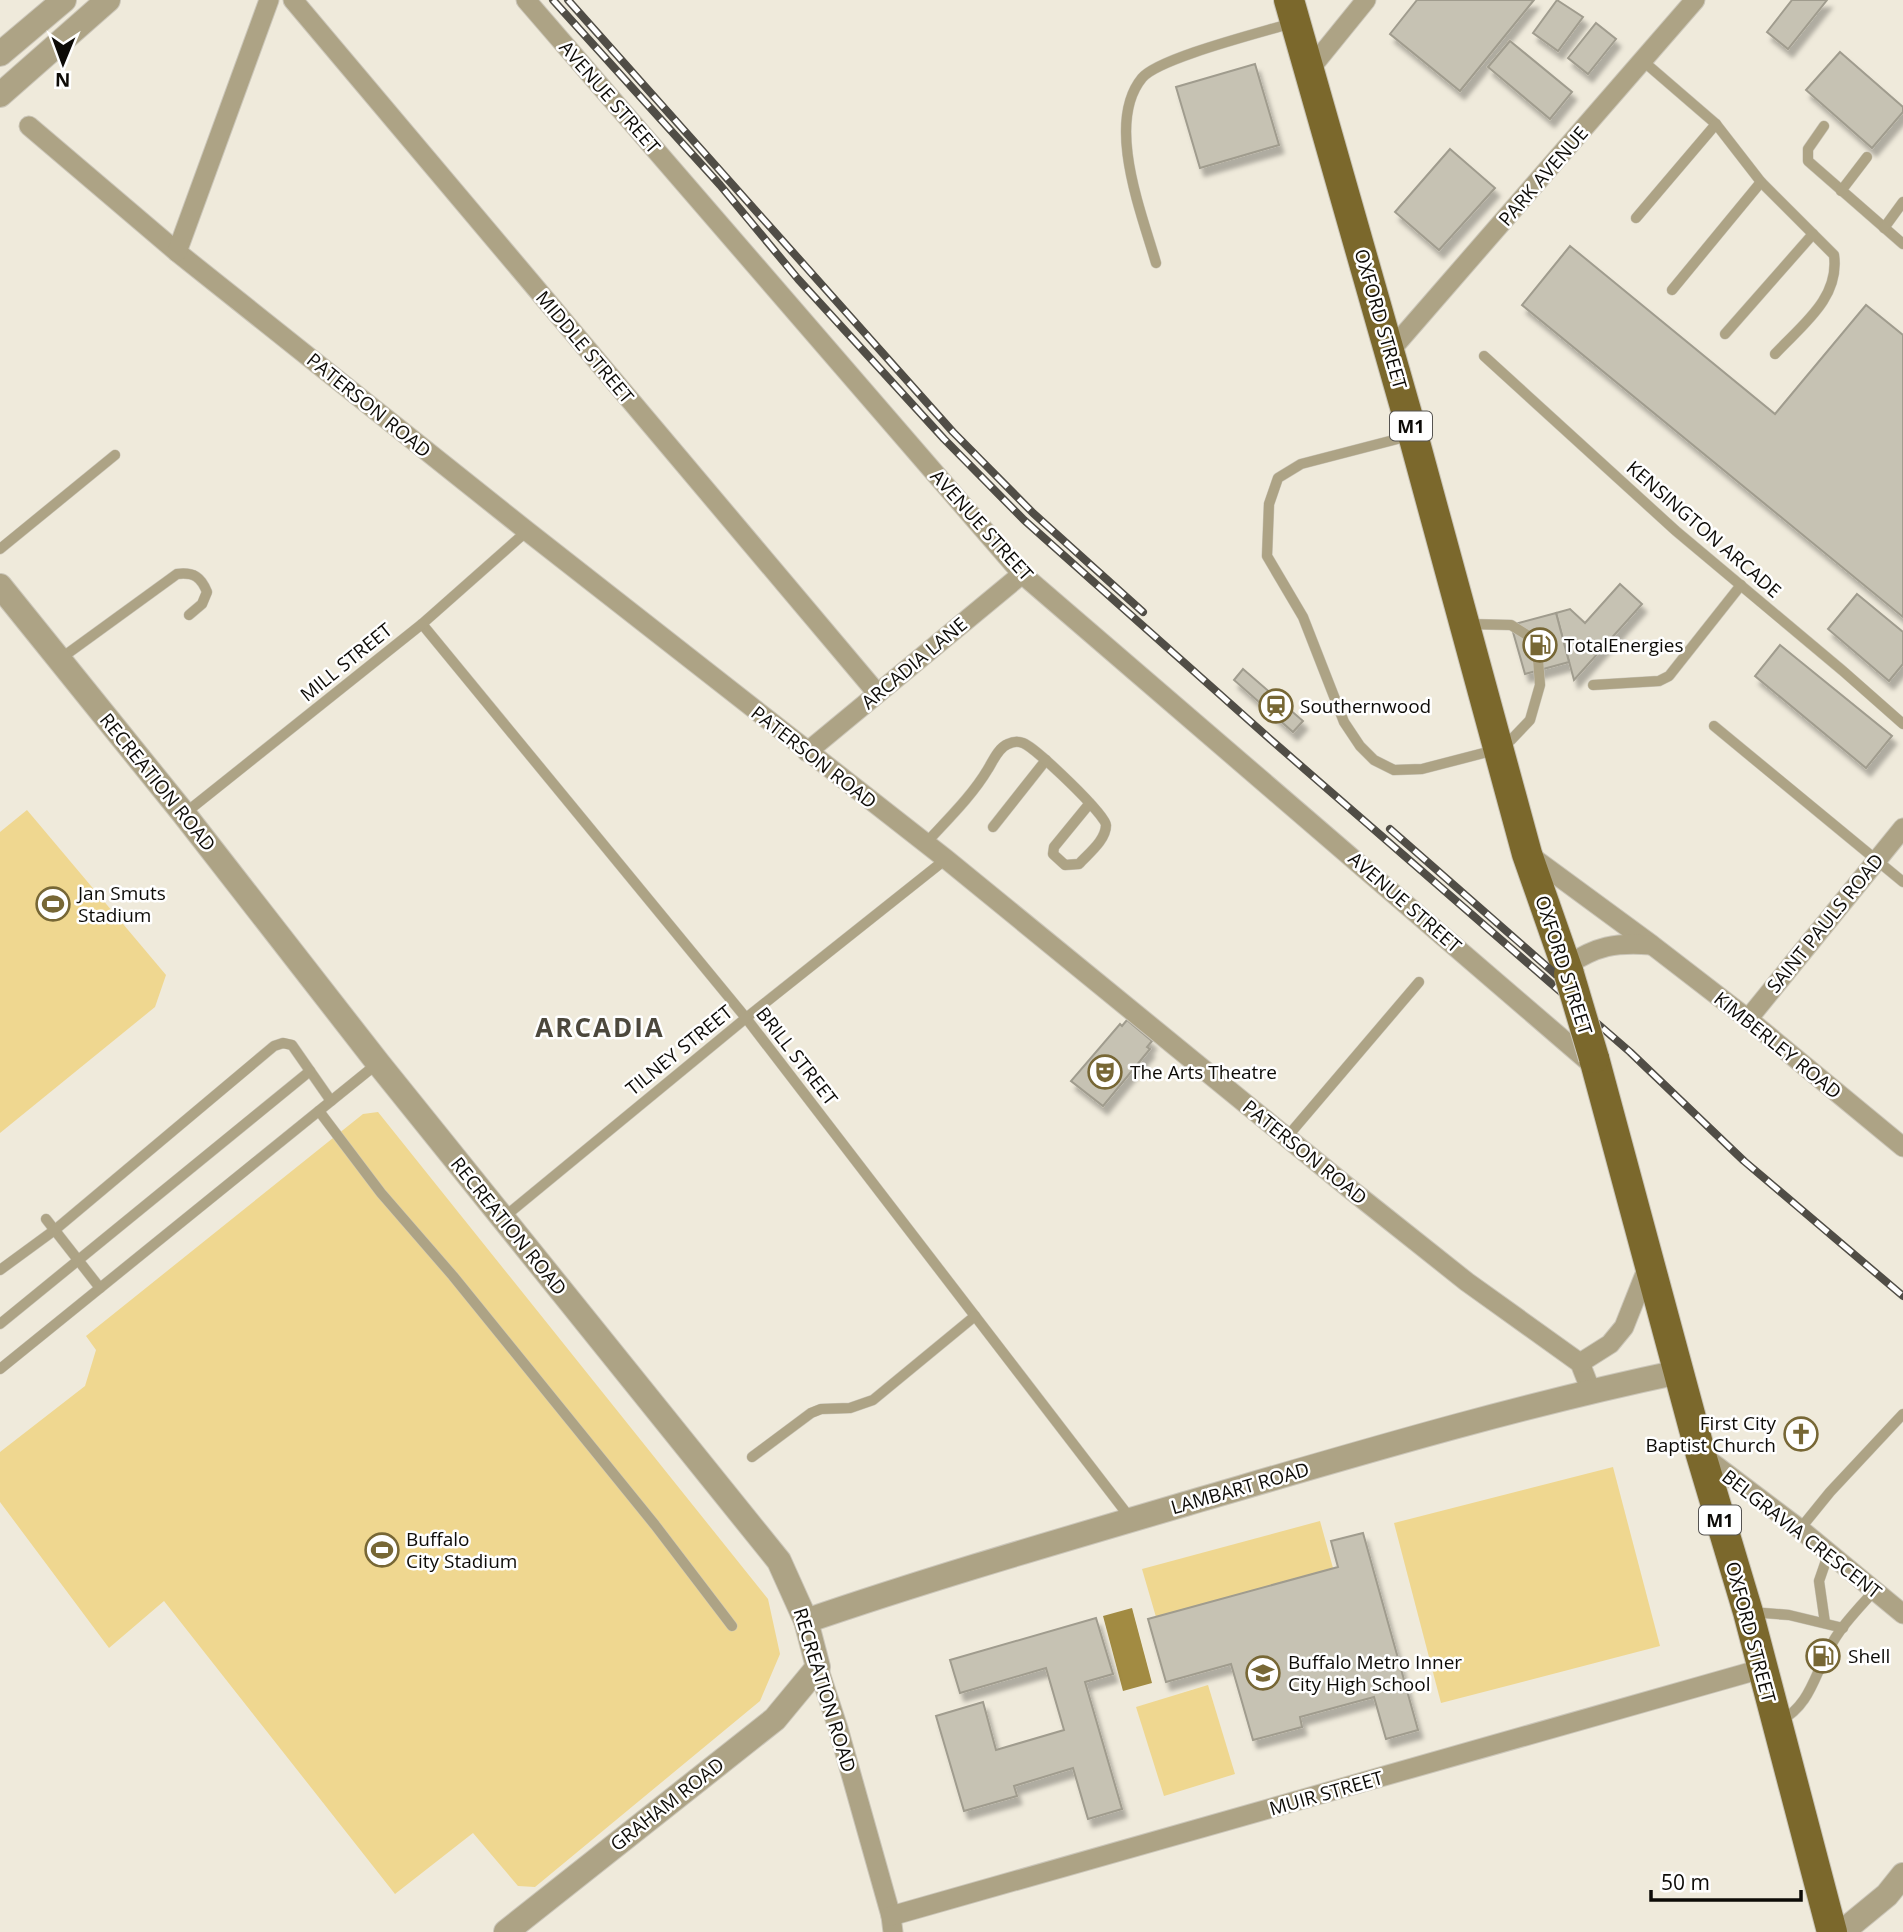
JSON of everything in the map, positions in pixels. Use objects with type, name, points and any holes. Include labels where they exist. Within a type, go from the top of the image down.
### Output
[{"type":"main road","name":"OXFORD STREET","points":[[1293,11],[1390,351],[1527,854],[1567,970],[1595,1064],[1701,1455],[1748,1612],[1832,1932]]},
{"type":"street","points":[[0,95],[108,0]]},
{"type":"street","points":[[177,252],[270,0]]},
{"type":"street","name":"MIDDLE STREET","points":[[293,0],[877,693]]},
{"type":"street","name":"AVENUE STREET","points":[[526,0],[1022,574],[1595,1064]]},
{"type":"street","points":[[1310,69],[1366,0]]},
{"type":"street","name":"PARK AVENUE","points":[[1390,351],[1695,0]]},
{"type":"street","points":[[0,54],[59,2]]},
{"type":"street","name":"PATERSON ROAD","points":[[29,126],[177,252],[527,531],[946,859],[1467,1282],[1580,1363]]},
{"type":"street","name":"ARCADIA LANE","points":[[807,752],[1022,574]]},
{"type":"street","name":"RECREATION ROAD","points":[[0,586],[184,814],[378,1063],[779,1561],[806,1621],[892,1924]]},
{"type":"street","name":"SAINT PAULS ROAD","points":[[1748,1019],[1903,828]]},
{"type":"street","name":"KIMBERLEY ROAD","points":[[1527,854],[1748,1019],[1903,1147]]},
{"type":"street","points":[[1567,970],[1601,947],[1624,942],[1652,945]]},
{"type":"street","points":[[1591,1391],[1580,1363],[1610,1345],[1624,1327],[1650,1261]]},
{"type":"street","name":"LAMBART ROAD","points":[[806,1621],[866,1600],[1448,1427],[1679,1372]]},
{"type":"street","name":"BELGRAVIA CRESCENT","points":[[1701,1455],[1800,1528],[1903,1614]]},
{"type":"street","name":"GRAHAM ROAD","points":[[506,1932],[775,1719],[818,1667]]},
{"type":"street","name":"MUIR STREET","points":[[892,1924],[1761,1669]]},
{"type":"street","points":[[1842,1932],[1900,1886]]},
{"type":"lane","points":[[1156,263],[1129,173],[1125,134],[1131,99],[1143,76],[1174,59],[1293,11]]},
{"type":"lane","points":[[1643,61],[1716,124],[1762,182],[1834,255],[1836,269],[1827,298],[1775,354]]},
{"type":"lane","points":[[1636,218],[1716,124]]},
{"type":"lane","points":[[1824,125],[1808,149],[1808,161],[1903,244]]},
{"type":"lane","points":[[1840,191],[1867,158]]},
{"type":"lane","points":[[1672,290],[1762,182]]},
{"type":"lane","points":[[1884,228],[1903,202]]},
{"type":"lane","points":[[1725,334],[1813,234]]},
{"type":"lane","name":"KENSINGTON ARCADE","points":[[1484,356],[1676,531],[1903,724]]},
{"type":"lane","points":[[1413,435],[1301,464],[1278,478],[1269,504],[1267,556],[1303,617],[1344,722],[1360,746],[1374,760],[1394,770],[1422,769],[1499,749],[1530,720],[1540,685],[1534,645],[1520,629],[1499,624],[1465,624]]},
{"type":"lane","points":[[0,549],[114,455]]},
{"type":"lane","name":"MILL STREET","points":[[184,814],[422,624],[527,531]]},
{"type":"lane","points":[[60,660],[177,574],[191,573],[202,580],[207,592],[202,604],[189,615]]},
{"type":"lane","points":[[1593,685],[1659,681],[1669,676],[1741,585]]},
{"type":"lane","name":"BRILL STREET","points":[[422,624],[746,1018],[1131,1520]]},
{"type":"lane","points":[[1714,726],[1903,882]]},
{"type":"lane","points":[[926,844],[985,775],[1002,747],[1010,742],[1020,741],[1046,760],[1090,803],[1106,819],[1104,835],[1079,864],[1065,865],[1053,851],[1090,803]]},
{"type":"lane","points":[[993,827],[1046,760]]},
{"type":"lane","name":"TILNEY STREET","points":[[503,1219],[746,1018],[946,859]]},
{"type":"lane","points":[[1287,1137],[1419,982]]},
{"type":"lane","points":[[0,1270],[56,1229],[274,1046],[288,1043],[331,1101]]},
{"type":"lane","points":[[0,1369],[378,1063]]},
{"type":"lane","points":[[0,1324],[310,1071]]},
{"type":"lane","points":[[319,1111],[381,1193],[453,1276],[732,1626]]},
{"type":"lane","points":[[46,1219],[100,1288]]},
{"type":"lane","points":[[752,1457],[811,1413],[821,1409],[850,1408],[873,1400],[975,1316]]},
{"type":"lane","points":[[1800,1528],[1903,1414]]},
{"type":"lane","points":[[1825,1623],[1818,1581],[1829,1552]]},
{"type":"lane","points":[[1776,1724],[1788,1718],[1804,1701],[1828,1651],[1843,1628],[1875,1590]]},
{"type":"lane","points":[[1748,1612],[1789,1615],[1843,1628]]},
{"type":"shaded area","name":"Jan Smuts Stadium","points":[[27,810],[166,975],[155,1007],[0,1133],[0,832]]},
{"type":"shaded area","name":"Buffalo City Stadium","points":[[378,1112],[768,1599],[780,1654],[760,1701],[535,1887],[518,1886],[473,1833],[395,1894],[164,1601],[109,1648],[0,1502],[0,1452],[85,1386],[96,1350],[86,1336],[363,1114]]},
{"type":"shaded area","points":[[1613,1467],[1660,1646],[1441,1703],[1394,1523]]},
{"type":"shaded area","points":[[1320,1521],[1333,1568],[1156,1617],[1142,1569]]},
{"type":"shaded area","points":[[1132,1608],[1152,1683],[1123,1691],[1103,1616]]},
{"type":"shaded area","points":[[1208,1685],[1235,1774],[1164,1796],[1136,1707]]},
{"type":"building","points":[[1417,0],[1534,0],[1460,91],[1390,34]]},
{"type":"building","points":[[1557,0],[1583,17],[1558,51],[1533,33]]},
{"type":"building","points":[[1792,0],[1827,0],[1788,49],[1767,32]]},
{"type":"building","points":[[1596,23],[1616,39],[1588,74],[1568,58]]},
{"type":"building","points":[[1510,41],[1572,92],[1550,119],[1488,67]]},
{"type":"building","points":[[1840,52],[1903,107],[1903,112],[1872,148],[1806,90]]},
{"type":"building","points":[[1255,64],[1279,145],[1200,168],[1176,87]]},
{"type":"building","points":[[1450,149],[1495,188],[1439,250],[1395,212]]},
{"type":"building","points":[[1570,246],[1775,414],[1866,305],[1903,335],[1903,617],[1522,305]]},
{"type":"building","points":[[1620,584],[1642,604],[1574,680],[1556,613],[1570,609],[1585,623]]},
{"type":"building","points":[[1857,594],[1903,632],[1903,664],[1889,681],[1828,629]]},
{"type":"building","points":[[1556,613],[1569,662],[1525,674],[1511,625]]},
{"type":"building","points":[[1780,645],[1892,736],[1866,768],[1755,676]]},
{"type":"building","points":[[1243,669],[1303,721],[1293,732],[1234,680]]},
{"type":"building","name":"The Arts Theatre","points":[[1127,1020],[1152,1041],[1147,1047],[1150,1049],[1103,1106],[1071,1081],[1120,1024],[1122,1026]]},
{"type":"building","points":[[1363,1533],[1418,1730],[1386,1739],[1374,1697],[1300,1717],[1302,1727],[1253,1740],[1231,1664],[1166,1682],[1148,1619],[1338,1567],[1331,1541]]},
{"type":"building","points":[[1096,1618],[1113,1674],[1085,1682],[1122,1809],[1088,1819],[1073,1768],[1014,1786],[1017,1796],[964,1811],[936,1716],[983,1702],[996,1750],[1064,1730],[1046,1668],[960,1693],[950,1660]]},
{"type":"railway","points":[[553,0],[720,185],[798,279],[944,439],[1024,520],[1270,739],[1630,1052],[1744,1161],[1903,1296]]},
{"type":"railway","points":[[568,0],[953,432],[1033,513],[1143,612]]},
{"type":"railway","points":[[1390,829],[1561,979]]},
{"type":"place","name":"TotalEnergies","points":[[1540,645]]},
{"type":"place","name":"Southernwood","points":[[1276,706]]},
{"type":"place","name":"Jan Smuts Stadium","points":[[53,904]]},
{"type":"place","name":"The Arts Theatre","points":[[1105,1072]]},
{"type":"place","name":"First City Baptist Church","points":[[1801,1434]]},
{"type":"place","name":"Buffalo City Stadium","points":[[382,1550]]},
{"type":"place","name":"Shell","points":[[1823,1656]]},
{"type":"place","name":"Buffalo Metro Inner City High School","points":[[1263,1673]]},
{"type":"district","name":"ARCADIA","points":[[600,1027]]}]
